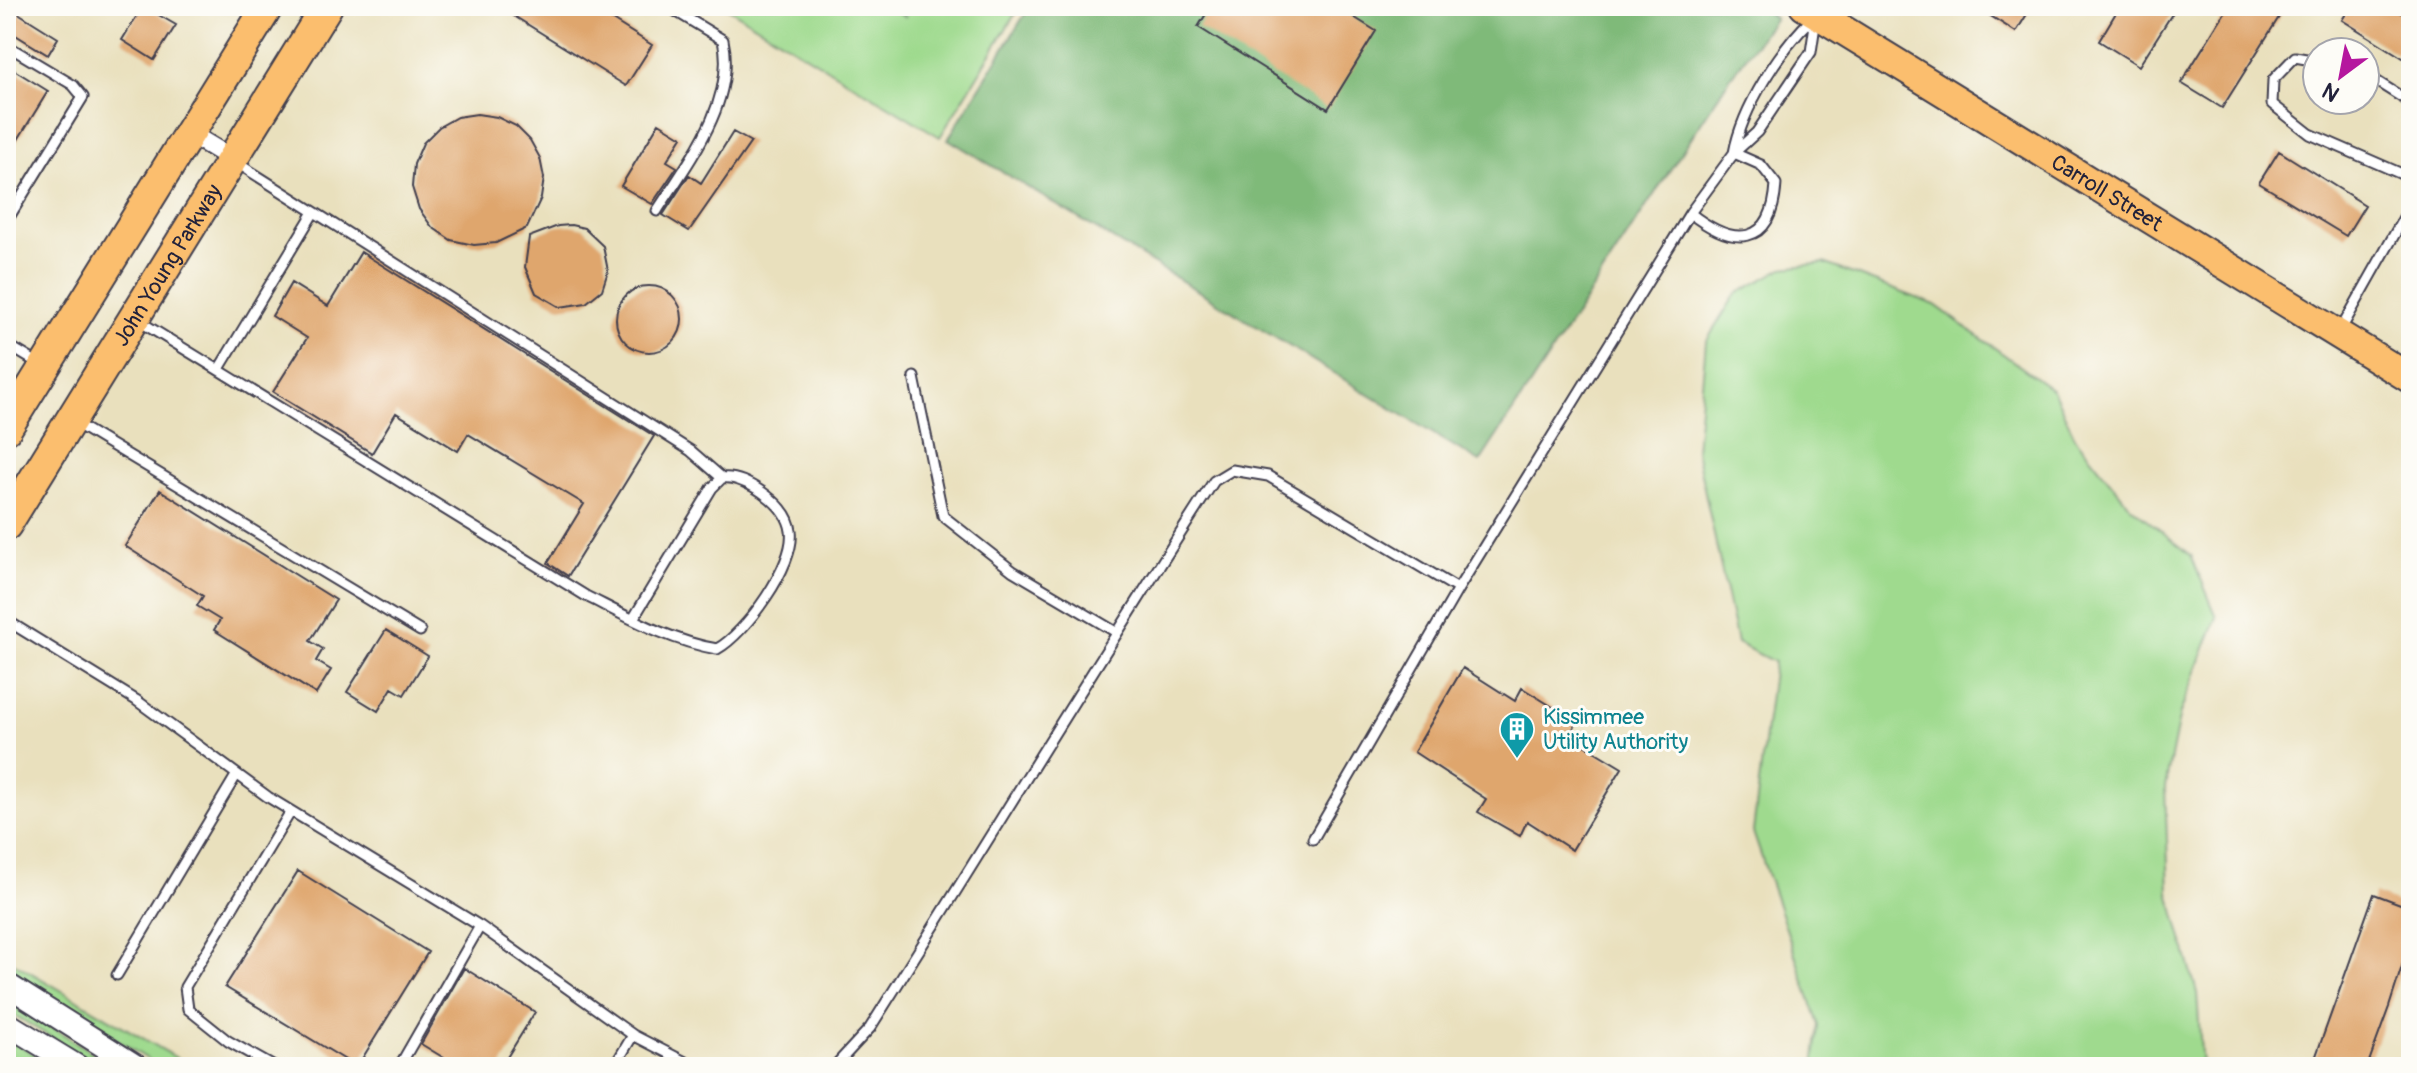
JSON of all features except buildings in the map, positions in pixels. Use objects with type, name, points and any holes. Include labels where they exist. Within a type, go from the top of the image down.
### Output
[{"type":"highway","points":[[6,429],[268,6]]},
{"type":"highway","name":"John Young Parkway","points":[[6,525],[327,6]]},
{"type":"main road","name":"Carroll Street","points":[[1815,9],[2411,379]]},
{"type":"street","points":[[189,133],[232,159]]},
{"type":"street","points":[[6,984],[137,1067]]},
{"type":"street","points":[[6,1023],[78,1067]]},
{"type":"lane","points":[[657,211],[707,130],[725,68],[723,40],[667,6]]},
{"type":"lane","points":[[1734,153],[1738,129],[1790,40],[1815,9]]},
{"type":"lane","points":[[1313,839],[1458,589],[1690,213],[1734,153],[1757,132],[1811,52],[1815,9]]},
{"type":"lane","points":[[6,45],[73,85],[83,97],[6,222]]},
{"type":"lane","points":[[2301,58],[2295,57],[2273,80],[2272,104],[2310,134],[2411,178]]},
{"type":"lane","points":[[2381,84],[2411,103]]},
{"type":"lane","points":[[1690,213],[1714,232],[1741,238],[1763,229],[1774,209],[1776,184],[1761,165],[1734,153]]},
{"type":"lane","points":[[232,159],[691,451],[722,478]]},
{"type":"lane","points":[[2338,334],[2411,205]]},
{"type":"lane","points":[[219,369],[314,212]]},
{"type":"lane","points":[[133,317],[586,596],[633,619],[681,640],[717,649],[743,630],[758,608],[790,554],[790,524],[775,501],[732,477],[722,478],[712,488],[633,619]]},
{"type":"lane","points":[[6,344],[44,367]]},
{"type":"lane","points":[[914,377],[943,516],[1013,571],[1116,632]]},
{"type":"lane","points":[[69,420],[420,631]]},
{"type":"lane","points":[[834,1067],[870,1028],[1078,700],[1116,632],[1214,481],[1232,470],[1268,476],[1458,589]]},
{"type":"lane","points":[[6,620],[136,700],[291,811],[480,926],[633,1035],[695,1067]]},
{"type":"lane","points":[[117,975],[237,774]]},
{"type":"lane","points":[[274,1067],[228,1041],[188,1009],[185,987],[291,811]]},
{"type":"lane","points":[[399,1067],[480,926]]},
{"type":"lane","points":[[614,1067],[633,1035]]},
{"type":"green space","points":[[724,6],[887,6],[906,17],[891,6],[906,9],[909,6],[1020,6],[940,137]]},
{"type":"green space","points":[[1030,6],[1775,6],[1769,14],[1775,18],[1730,78],[1480,462],[948,139]]},
{"type":"green space","points":[[1824,263],[1935,305],[2053,390],[2076,439],[2130,506],[2191,555],[2217,617],[2180,713],[2165,787],[2169,892],[2197,993],[2202,1067],[1814,1067],[1819,1025],[1753,832],[1774,662],[1737,643],[1696,450],[1706,342],[1735,295],[1783,268]]},
{"type":"green space","points":[[6,958],[192,1067],[160,1067],[6,970]]},
{"type":"green space","points":[[6,998],[115,1067],[100,1067],[6,1010]]},
{"type":"green space","points":[[6,1037],[55,1067],[6,1067]]},
{"type":"place","name":"Kissimmee Utility Authority","points":[[1517,760]]}]
